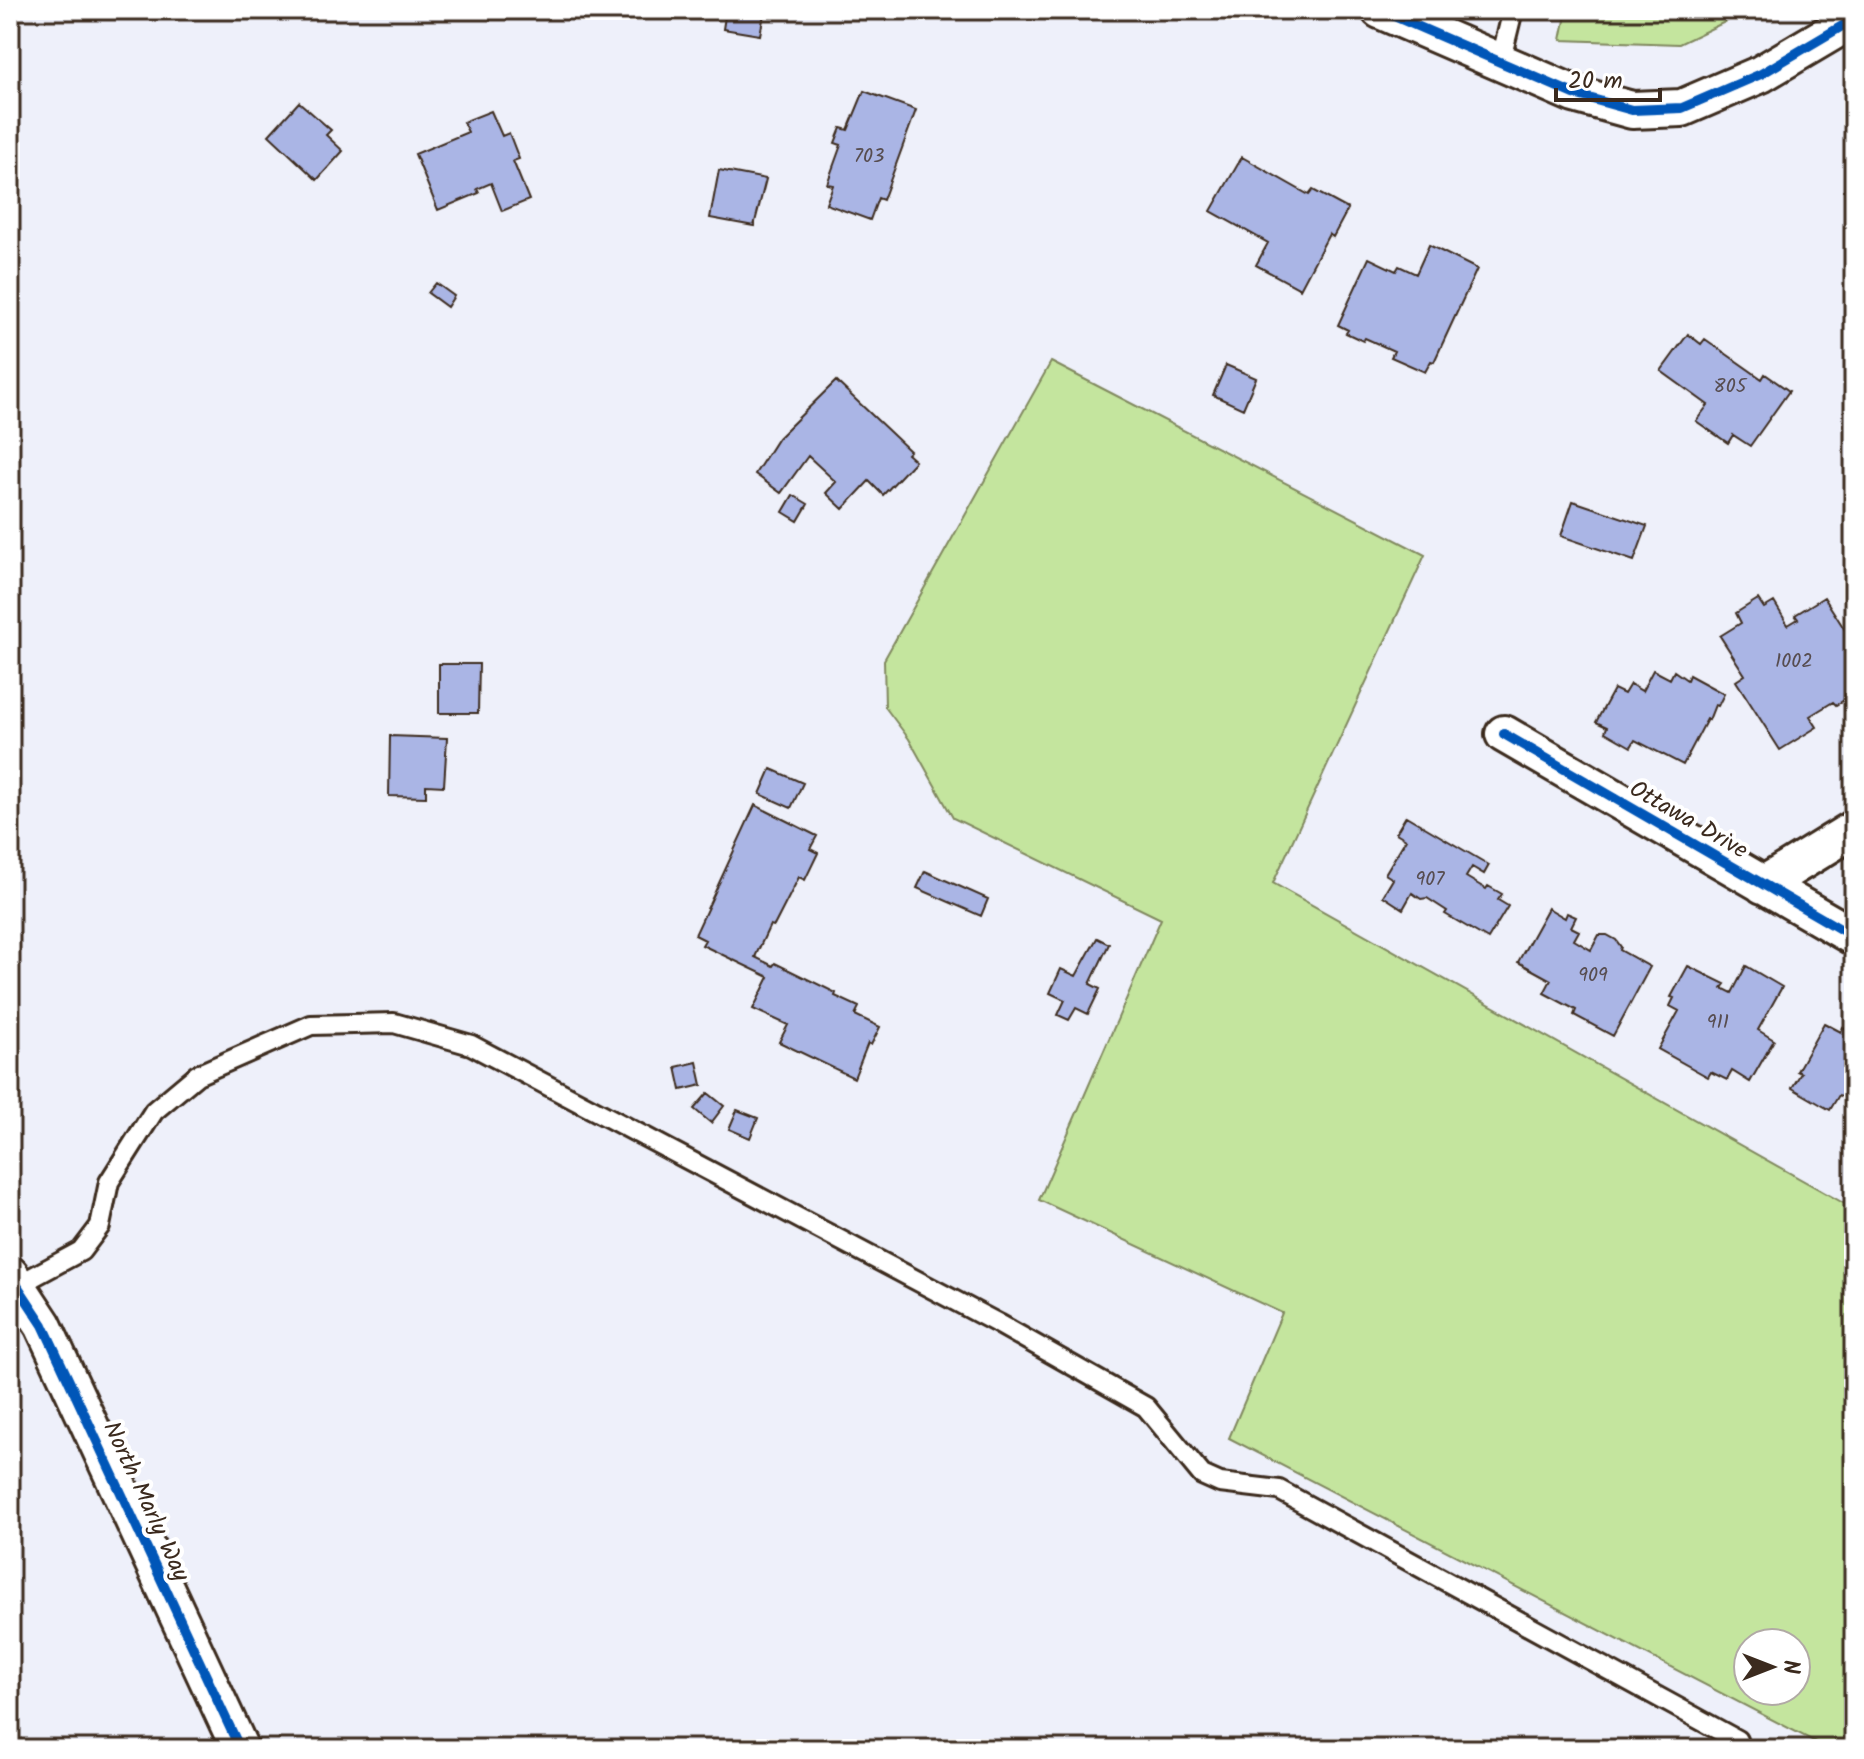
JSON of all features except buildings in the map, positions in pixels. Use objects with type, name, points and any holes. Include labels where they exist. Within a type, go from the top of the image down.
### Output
[{"type":"street","points":[[1380,10],[1574,94],[1632,110],[1682,108],[1761,74],[1854,19]]},
{"type":"street","name":"Ottawa Drive","points":[[1504,734],[1854,937]]},
{"type":"street","points":[[1763,885],[1854,829]]},
{"type":"street","name":"North Marly Way","points":[[14,1280],[43,1325],[240,1749]]},
{"type":"lane","points":[[1500,63],[1513,10]]},
{"type":"lane","points":[[14,1280],[81,1251],[100,1226],[109,1182],[154,1111],[197,1075],[311,1025],[394,1023],[471,1045],[999,1324],[1146,1407],[1202,1475],[1220,1483],[1279,1490],[1737,1740]]},
{"type":"green space","points":[[1567,10],[1750,10],[1679,44],[1561,40]]},
{"type":"green space","points":[[1051,362],[1425,555],[1273,883],[1854,1209],[1854,1749],[1829,1749],[1748,1707],[1812,1707],[1812,1627],[1732,1627],[1732,1699],[1229,1438],[1282,1313],[1039,1200],[1161,919],[953,818],[909,739],[885,707],[884,660]]},
{"type":"cycle path","points":[[1380,10],[1574,94],[1632,110],[1682,108],[1761,74],[1854,19]]},
{"type":"cycle path","points":[[1504,734],[1854,937]]},
{"type":"cycle path","points":[[10,1275],[43,1325],[240,1749]]}]
